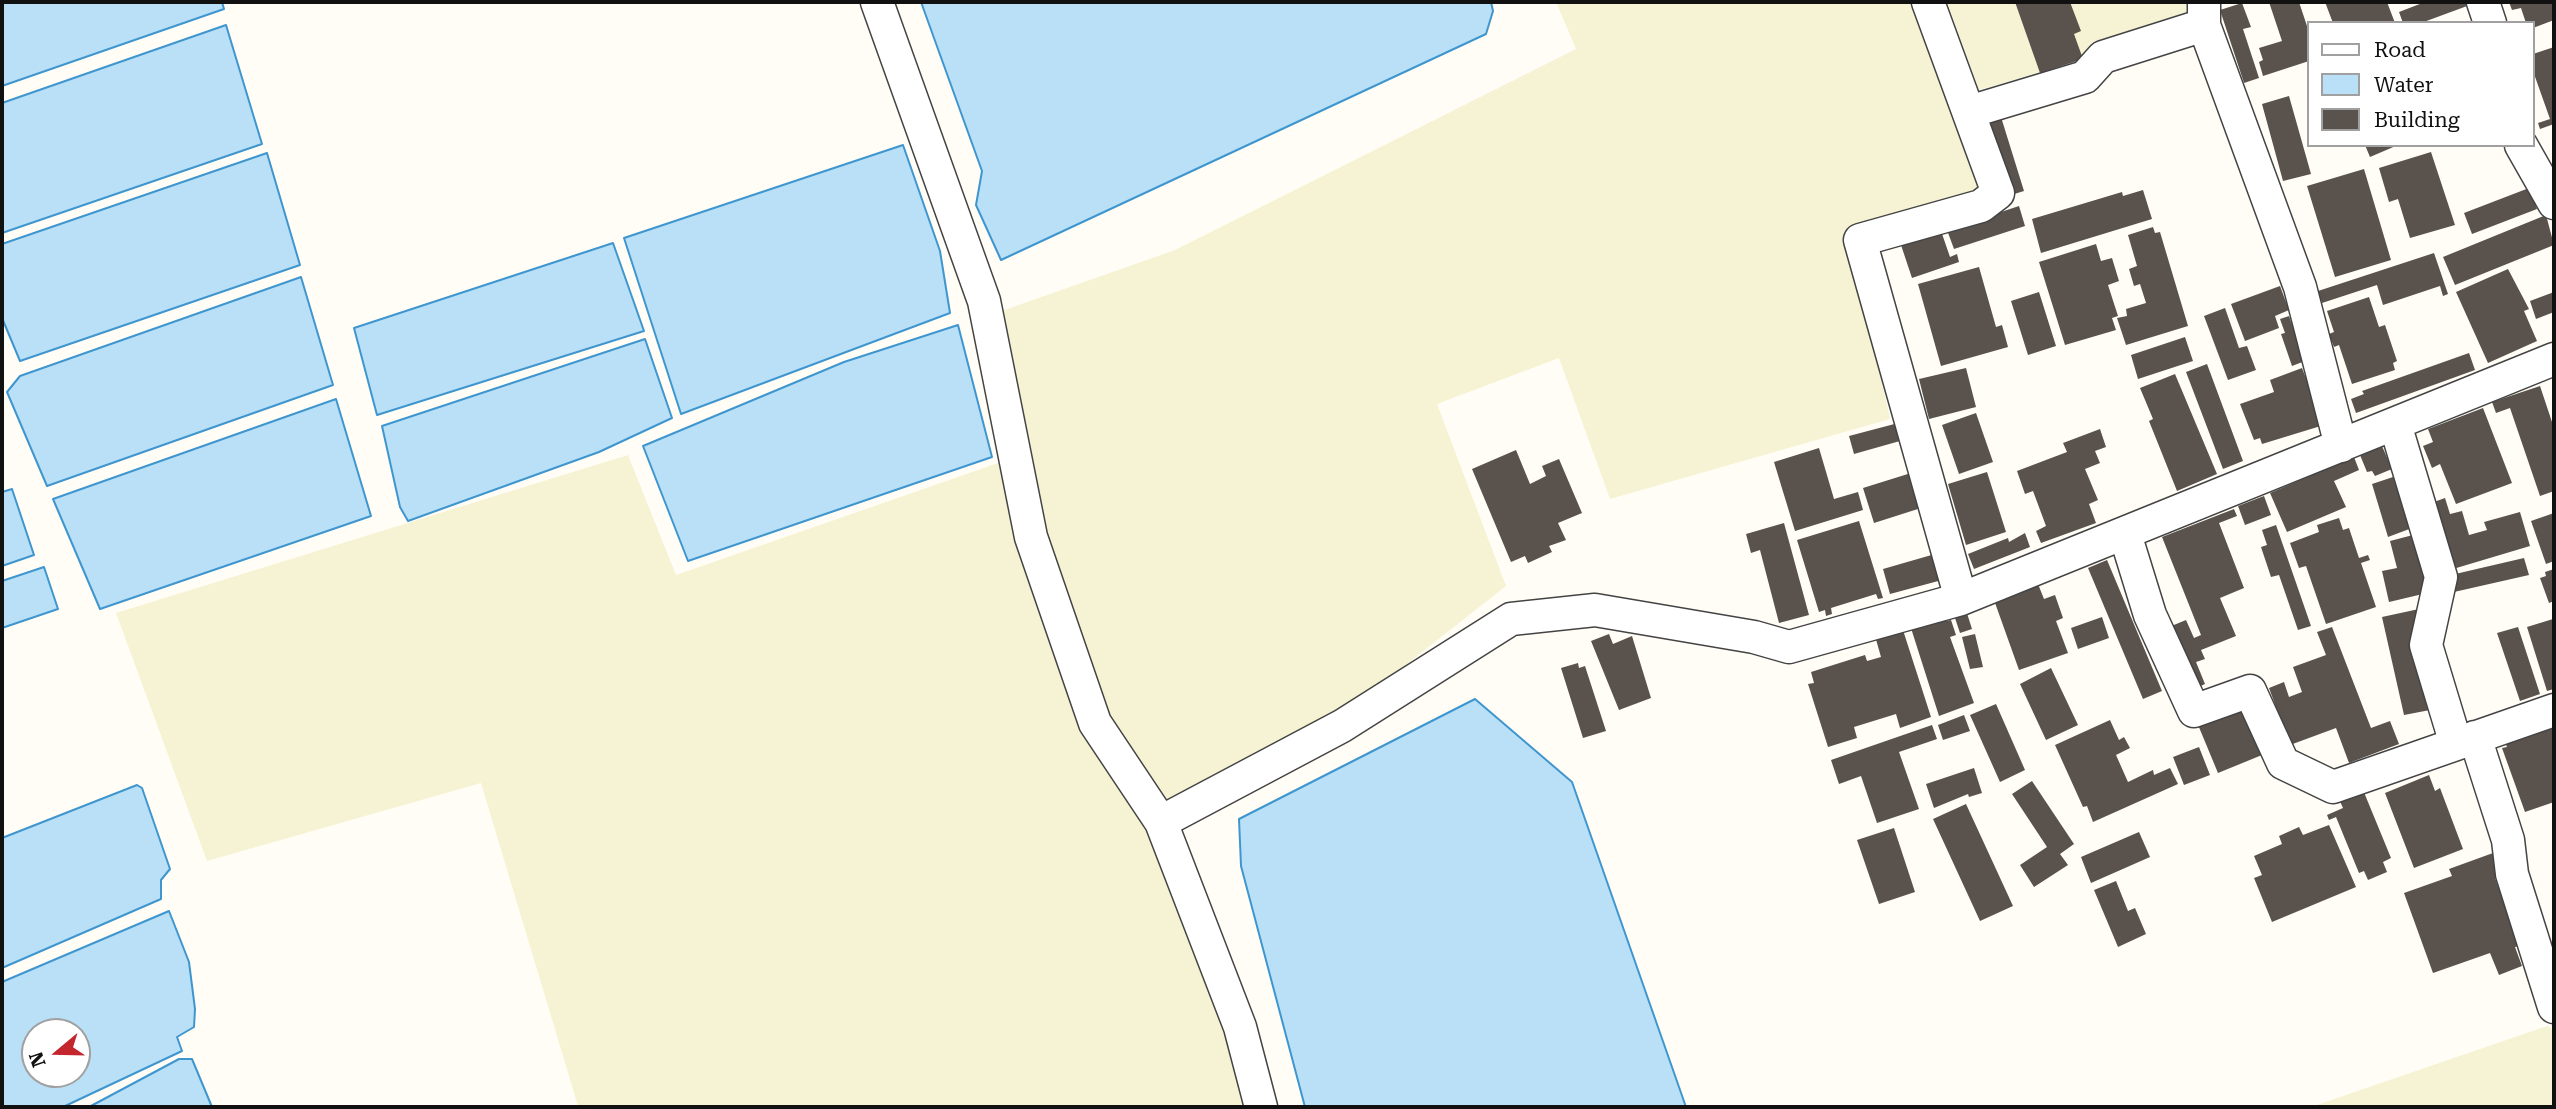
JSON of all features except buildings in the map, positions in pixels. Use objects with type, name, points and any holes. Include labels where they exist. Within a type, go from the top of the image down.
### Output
[{"type":"street","points":[[877,2],[984,301],[1031,537],[1095,723],[1161,822],[1240,1027],[1261,1107]]},
{"type":"street","points":[[1928,2],[1998,193],[1981,206],[1860,240],[1961,599]]},
{"type":"street","points":[[2483,2],[2489,21]]},
{"type":"street","points":[[1969,112],[2085,77],[2103,57],[2204,13],[2300,287],[2342,446]]},
{"type":"street","points":[[2522,147],[2554,203]]},
{"type":"street","points":[[1161,822],[1342,726],[1511,619],[1595,610],[1754,637],[1789,647],[1961,599],[2554,359]]},
{"type":"street","points":[[2395,424],[2441,577],[2426,645],[2508,840],[2512,874],[2554,1007]]},
{"type":"street","points":[[2125,534],[2150,615],[2194,711],[2250,691],[2283,764],[2333,787],[2554,710]]},
{"type":"shaded area","points":[[1556,2],[1918,2],[1988,190],[1849,234],[1890,419],[1610,499],[1559,358],[1437,404],[1506,586],[1338,718],[1163,811],[1103,719],[1040,534],[996,313],[1175,250],[1576,49]]},
{"type":"shaded area","points":[[1947,2],[2187,2],[2187,12],[2093,42],[2075,62],[1979,90]]},
{"type":"shaded area","points":[[628,455],[676,575],[1004,461],[1229,1030],[1249,1107],[574,1107],[578,1106],[481,783],[207,861],[116,613]]},
{"type":"shaded area","points":[[2547,1026],[2554,1030],[2554,1107],[2311,1107]]},
{"type":"water","points":[[2,2],[222,2],[224,9],[2,86]]},
{"type":"water","points":[[921,2],[1491,2],[1493,11],[1486,34],[1001,260],[976,205],[982,171]]},
{"type":"water","points":[[226,25],[262,144],[2,233],[2,103]]},
{"type":"water","points":[[903,145],[940,251],[950,313],[681,414],[624,238]]},
{"type":"water","points":[[267,153],[300,265],[20,361],[2,318],[2,244]]},
{"type":"water","points":[[613,243],[644,331],[377,415],[354,328]]},
{"type":"water","points":[[301,277],[333,385],[47,486],[7,392],[20,376]]},
{"type":"water","points":[[958,325],[992,457],[688,561],[643,446],[844,362]]},
{"type":"water","points":[[645,339],[672,418],[599,452],[408,521],[400,507],[382,426]]},
{"type":"water","points":[[336,399],[371,516],[100,609],[53,499]]},
{"type":"water","points":[[12,489],[34,555],[2,566],[2,492]]},
{"type":"water","points":[[44,567],[58,609],[2,628],[2,581]]},
{"type":"water","points":[[1475,699],[1572,782],[1686,1107],[1305,1107],[1241,866],[1239,819]]},
{"type":"water","points":[[137,785],[142,788],[170,869],[161,880],[161,899],[2,968],[2,838]]},
{"type":"water","points":[[169,911],[189,962],[195,1009],[194,1027],[177,1037],[182,1051],[63,1107],[2,1107],[2,982]]},
{"type":"water","points":[[179,1059],[192,1059],[212,1107],[89,1107]]}]
